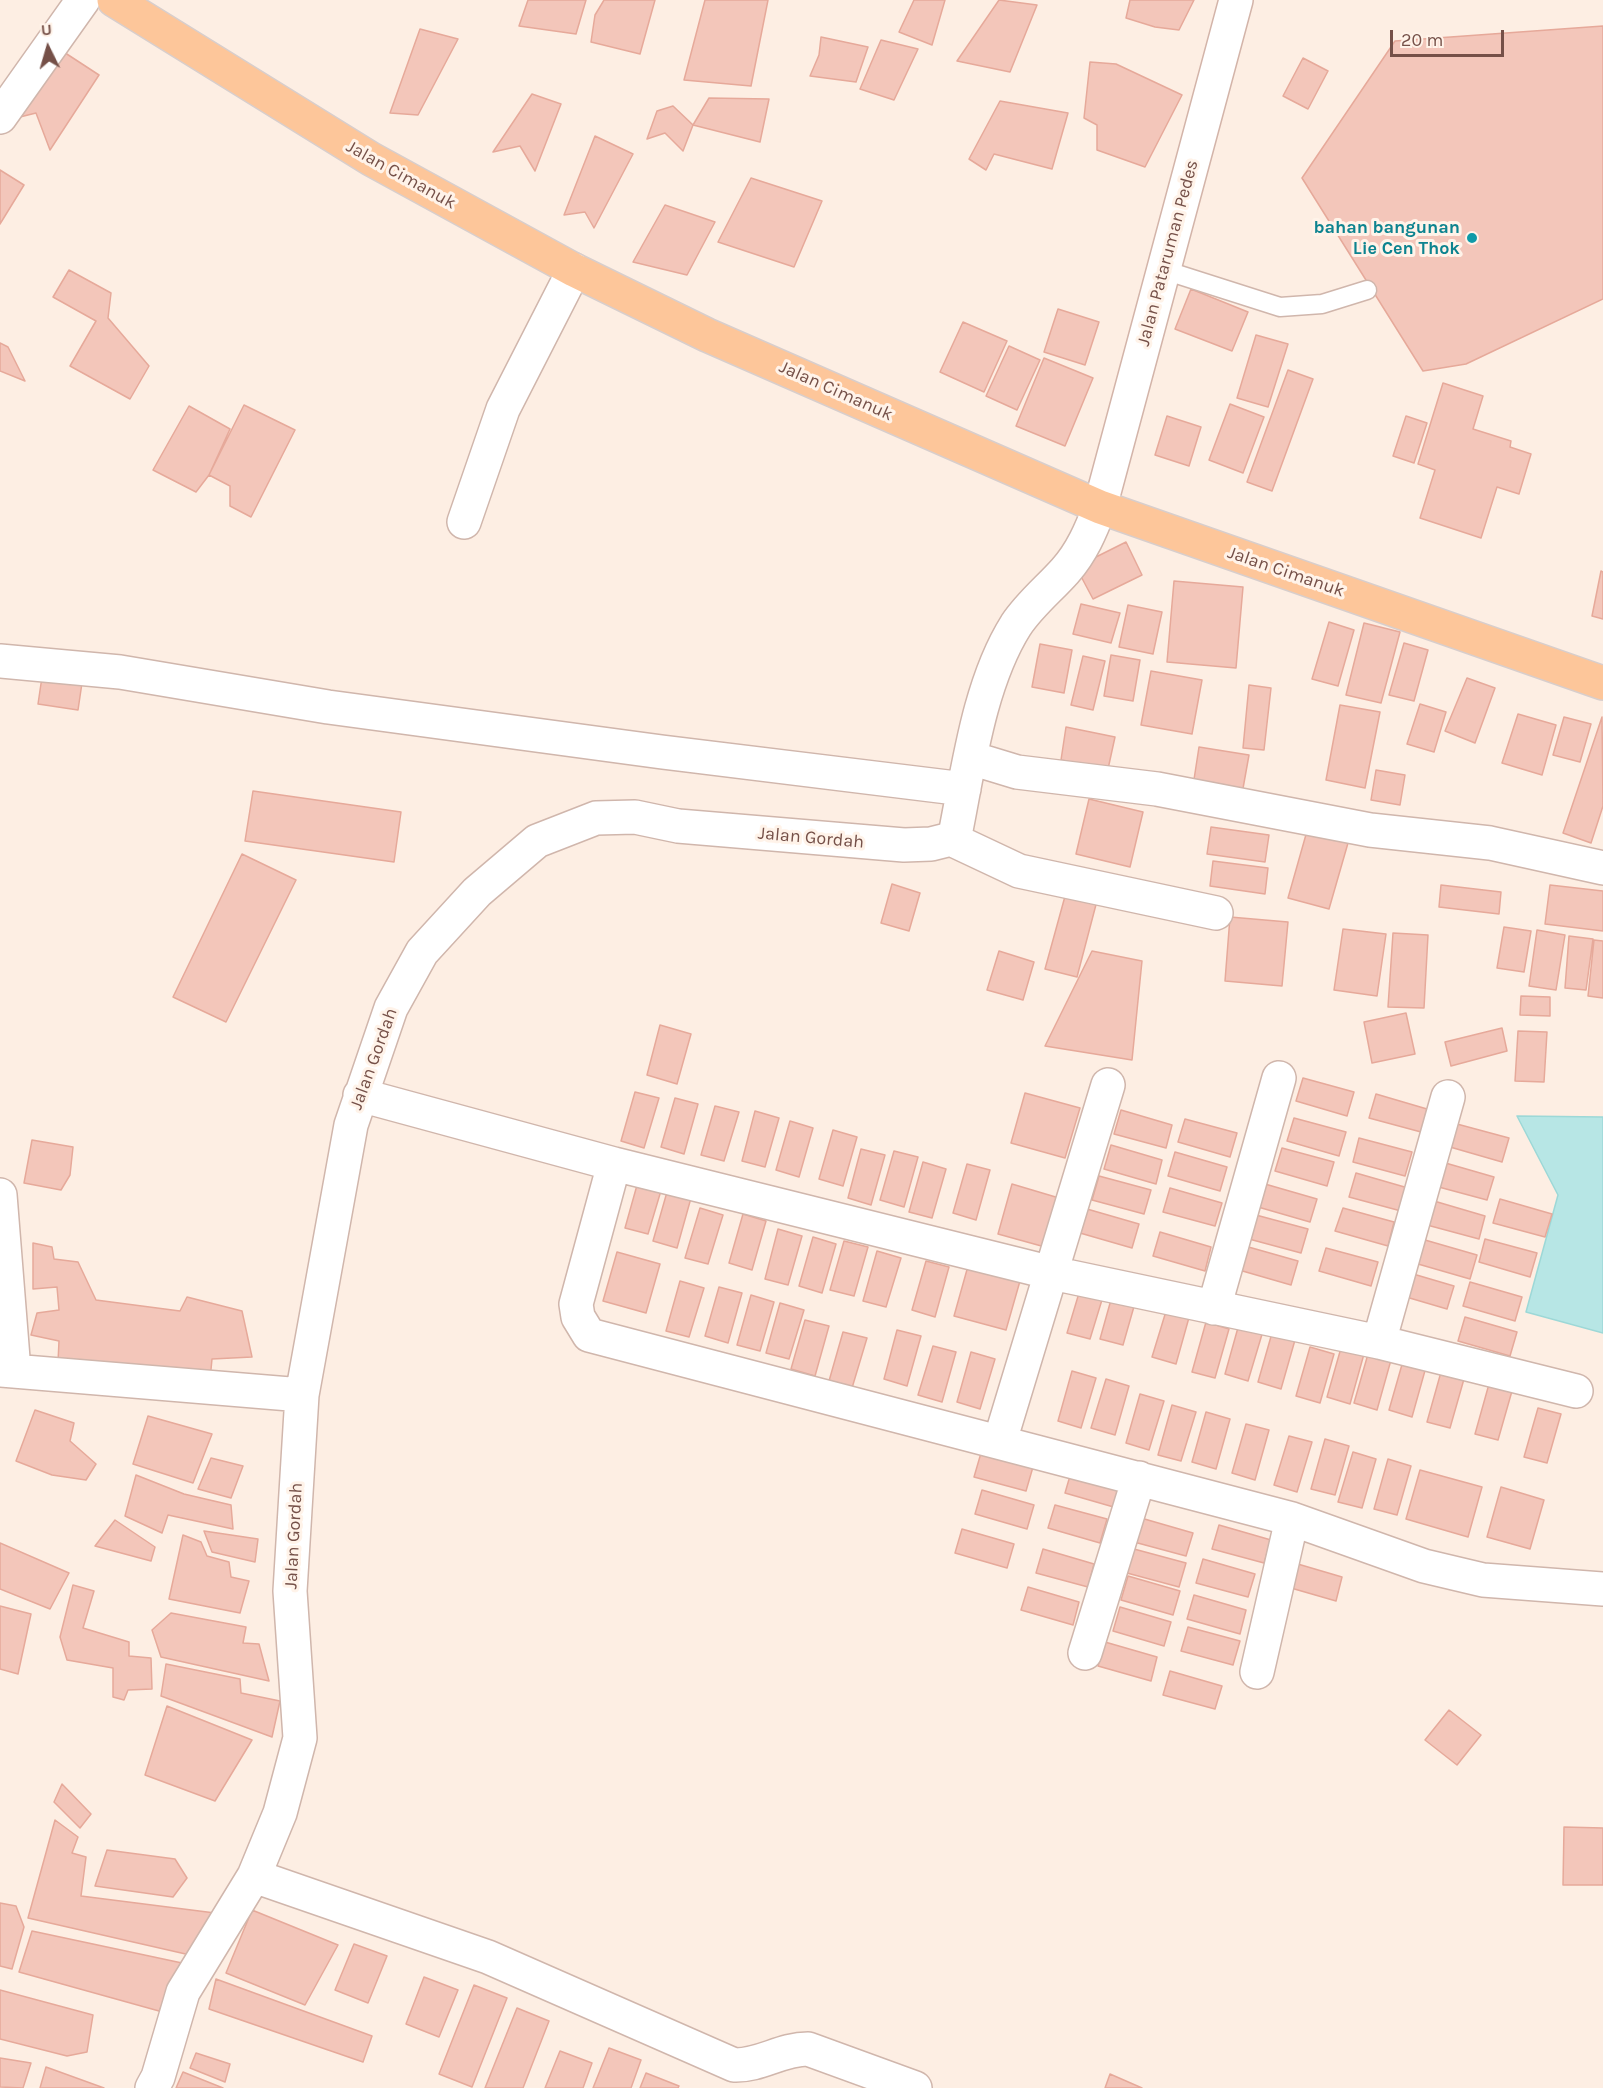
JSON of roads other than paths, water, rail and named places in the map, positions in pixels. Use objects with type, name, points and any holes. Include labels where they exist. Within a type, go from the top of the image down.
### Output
[{"type":"main road","name":"Jalan Cimanuk","points":[[114,0],[370,159],[574,270],[707,335],[1100,507],[1603,683]]},
{"type":"street","points":[[0,117],[83,0]]},
{"type":"street","name":"Jalan Pataruman Pedes","points":[[1100,507],[1236,0]]},
{"type":"street","points":[[464,522],[503,409],[574,270]]},
{"type":"street","points":[[1100,507],[1079,552],[1016,625],[987,687],[956,830],[951,840],[1018,871],[1216,913]]},
{"type":"street","points":[[0,661],[120,672],[340,708],[674,754],[968,773],[1017,772],[1157,789],[1370,830],[1491,843],[1603,868]]},
{"type":"street","name":"Jalan Gordah","points":[[152,2088],[158,2077],[183,1992],[254,1876],[280,1813],[300,1738],[290,1591],[302,1395],[351,1125],[391,1008],[422,952],[477,892],[537,841],[575,824],[596,818],[635,817],[678,825],[904,846],[951,840]]},
{"type":"street","points":[[1214,1308],[1279,1078]]},
{"type":"street","points":[[1000,1441],[1108,1085]]},
{"type":"street","points":[[360,1095],[614,1164],[1052,1274],[1378,1342],[1576,1391]]},
{"type":"street","points":[[1378,1342],[1448,1097]]},
{"type":"street","points":[[614,1164],[576,1304],[578,1317],[589,1335],[1292,1519],[1424,1566],[1483,1580],[1603,1589]]},
{"type":"street","points":[[0,1195],[7,1371],[302,1395]]},
{"type":"street","points":[[1084,1653],[1138,1478]]},
{"type":"street","points":[[1257,1672],[1292,1519]]},
{"type":"street","points":[[254,1876],[488,1957],[734,2065],[749,2064],[790,2049],[808,2049],[915,2088]]},
{"type":"lane","points":[[1164,270],[1280,307],[1322,304],[1367,290]]},
{"type":"water","points":[[1517,1116],[1603,1117],[1603,1333],[1526,1312],[1558,1195]]},
{"type":"place","name":"bahan bangunan Lie Cen Thok","points":[[1472,238]]}]
